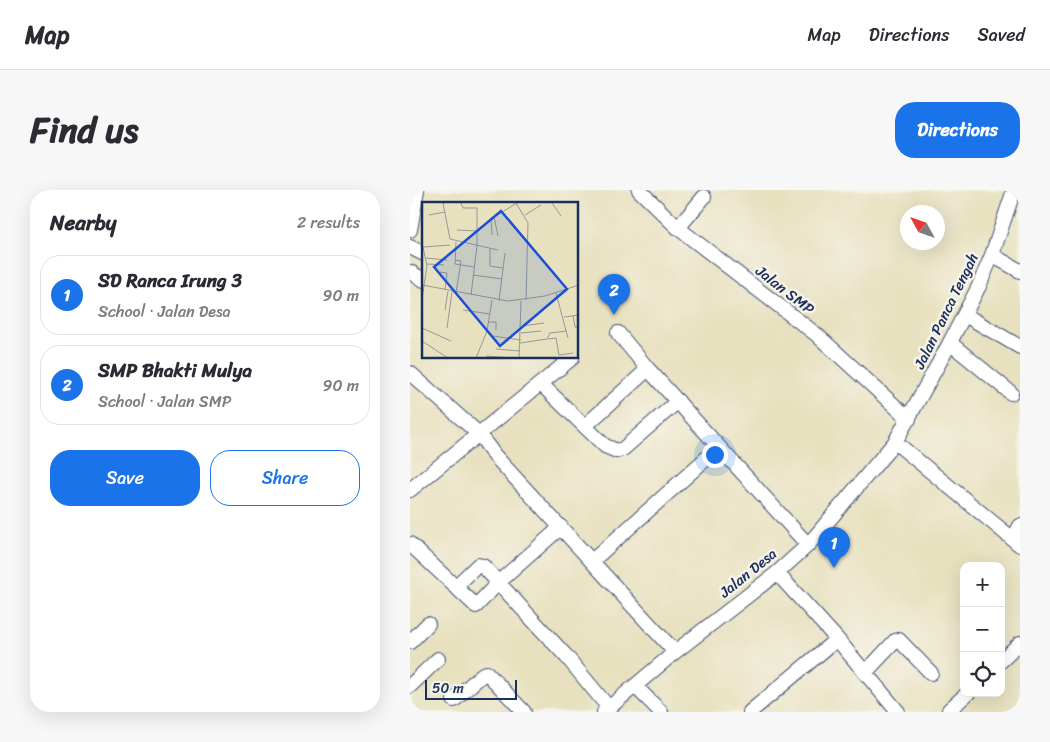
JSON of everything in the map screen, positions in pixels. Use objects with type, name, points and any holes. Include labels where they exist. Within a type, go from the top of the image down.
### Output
[{"type":"street","points":[[410,230],[417,190]]},
{"type":"street","name":"Jalan SMP","points":[[639,190],[678,228],[817,335],[908,419]]},
{"type":"street","name":"Jalan Panca Tengah","points":[[895,442],[965,315],[992,255],[1014,190]]},
{"type":"street","points":[[678,228],[704,197]]},
{"type":"street","points":[[410,247],[422,253]]},
{"type":"street","points":[[992,255],[1020,270]]},
{"type":"street","points":[[410,272],[422,279]]},
{"type":"street","points":[[965,315],[1020,347]]},
{"type":"street","points":[[618,333],[648,369],[808,545]]},
{"type":"street","points":[[950,343],[1011,393]]},
{"type":"street","points":[[410,490],[571,359]]},
{"type":"street","points":[[585,426],[648,369]]},
{"type":"street","points":[[410,374],[479,434],[495,456],[675,652]]},
{"type":"street","points":[[540,384],[605,446],[617,451],[623,449],[678,401]]},
{"type":"street","points":[[895,442],[1016,542],[1020,526]]},
{"type":"street","name":"Jalan Desa","points":[[607,710],[675,652],[777,573],[808,545],[895,442]]},
{"type":"street","points":[[592,561],[719,447]]},
{"type":"street","points":[[410,544],[476,606],[499,582],[560,527]]},
{"type":"street","points":[[456,587],[478,565],[483,566],[566,656],[607,710]]},
{"type":"street","points":[[777,573],[866,672],[898,712]]},
{"type":"street","points":[[410,642],[428,624]]},
{"type":"street","points":[[750,712],[837,639]]},
{"type":"street","points":[[866,672],[895,641],[899,640],[931,672]]},
{"type":"street","points":[[1005,657],[1020,643]]},
{"type":"street","points":[[410,686],[438,659]]},
{"type":"street","points":[[454,700],[483,674],[487,673],[524,712]]},
{"type":"street","points":[[635,686],[662,712]]},
{"type":"street","points":[[949,710],[964,697]]},
{"type":"place","name":"SMP Bhakti Mulya","points":[[614,315]]},
{"type":"place","name":"SD Ranca Irung 3","points":[[834,568]]}]
